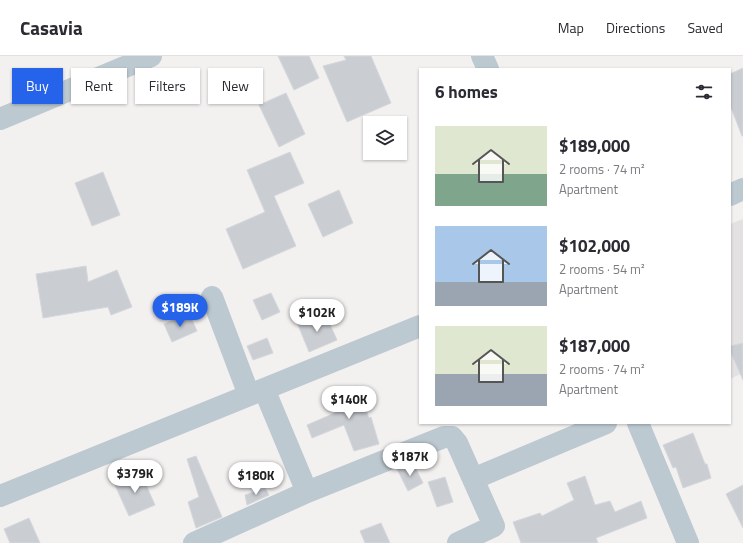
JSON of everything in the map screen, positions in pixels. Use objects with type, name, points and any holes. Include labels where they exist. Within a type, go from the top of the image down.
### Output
[{"type":"street","points":[[0,120],[151,56]]},
{"type":"street","points":[[482,56],[488,68]]},
{"type":"street","points":[[731,195],[743,189]]},
{"type":"street","points":[[212,297],[307,492]]},
{"type":"street","points":[[0,496],[419,326]]},
{"type":"street","points":[[473,480],[604,424]]},
{"type":"street","points":[[638,424],[688,543]]},
{"type":"street","points":[[194,543],[307,492],[444,437],[452,437],[457,443],[494,526],[458,543]]},
{"type":"shaded area","points":[[743,219],[743,373],[731,379],[731,224]]},
{"type":"building","points":[[278,56],[309,56],[319,78],[294,90]]},
{"type":"building","points":[[344,56],[371,56],[391,103],[347,122],[323,66],[346,60]]},
{"type":"building","points":[[743,68],[743,136],[731,108],[731,74]]},
{"type":"building","points":[[286,93],[305,134],[279,147],[259,105]]},
{"type":"building","points":[[290,152],[304,183],[274,196],[296,246],[243,269],[226,229],[265,212],[247,170]]},
{"type":"building","points":[[103,172],[120,215],[92,226],[75,183]]},
{"type":"building","points":[[339,190],[353,223],[323,237],[308,204]]},
{"type":"building","points":[[86,266],[88,282],[117,270],[132,307],[111,315],[108,307],[43,318],[36,274]]},
{"type":"building","points":[[271,293],[280,312],[262,320],[253,300]]},
{"type":"building","points":[[189,313],[197,331],[172,342],[164,324]]},
{"type":"building","points":[[325,313],[337,340],[309,352],[298,325]]},
{"type":"building","points":[[267,338],[273,353],[253,360],[247,346]]},
{"type":"building","points":[[743,343],[743,380],[731,353],[731,346]]},
{"type":"building","points":[[357,386],[369,418],[371,417],[379,444],[354,451],[344,425],[312,438],[307,425],[337,412],[331,396]]},
{"type":"building","points":[[693,433],[705,464],[707,464],[711,478],[683,488],[676,467],[673,468],[663,445]]},
{"type":"building","points":[[196,456],[222,517],[196,528],[188,502],[199,497],[187,459]]},
{"type":"building","points":[[413,463],[423,483],[408,491],[397,469]]},
{"type":"building","points":[[140,471],[155,505],[129,516],[114,483]]},
{"type":"building","points":[[585,476],[595,505],[610,501],[615,512],[641,501],[647,518],[596,538],[598,543],[521,543],[513,522],[540,513],[542,516],[574,500],[567,483]]},
{"type":"building","points":[[445,477],[453,502],[437,507],[428,482]]},
{"type":"building","points":[[743,485],[743,528],[726,494]]},
{"type":"building","points":[[265,488],[269,495],[247,505],[245,495]]},
{"type":"building","points":[[29,518],[40,543],[10,543],[4,529]]},
{"type":"building","points":[[381,523],[390,543],[365,543],[360,531]]}]
